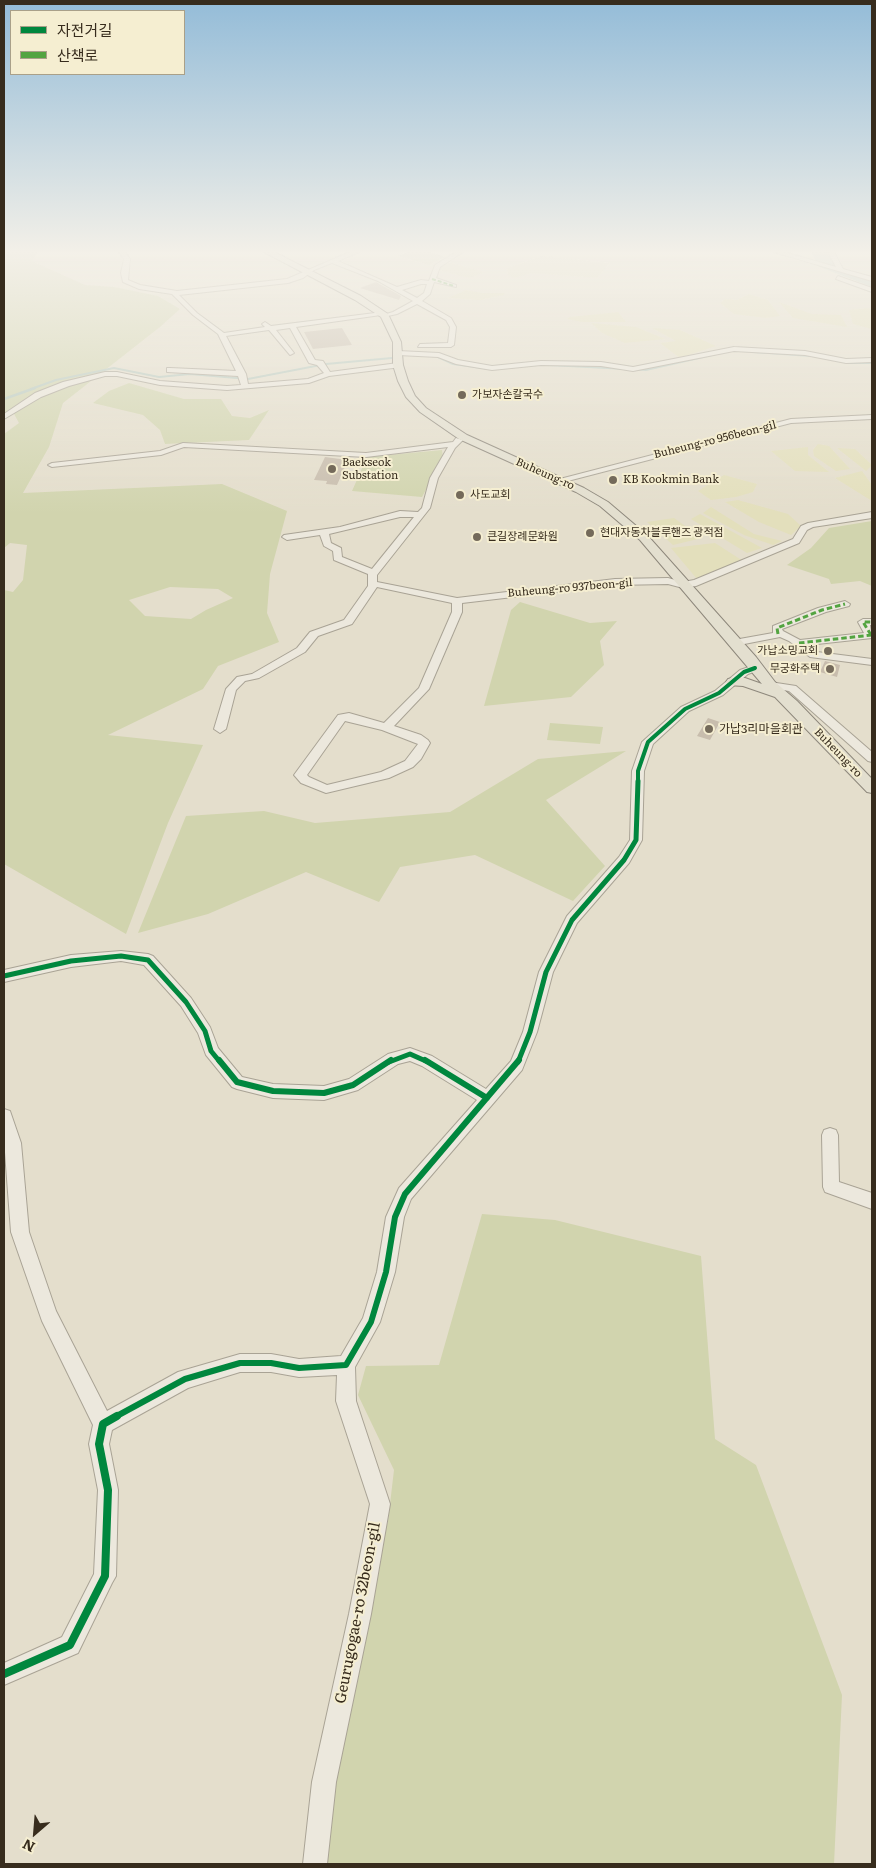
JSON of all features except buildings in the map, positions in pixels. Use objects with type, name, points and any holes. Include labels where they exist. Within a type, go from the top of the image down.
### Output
[{"type":"main road","name":"Buheung-ro","points":[[395,339],[408,391],[415,402],[459,441],[560,480],[604,504],[628,524],[644,538],[770,685],[872,788]]},
{"type":"main road","points":[[734,682],[756,685],[787,701],[835,736],[872,772]]},
{"type":"street","points":[[223,339],[244,380]]},
{"type":"street","points":[[281,339],[290,353]]},
{"type":"street","points":[[300,339],[312,361],[321,365],[328,374]]},
{"type":"street","points":[[398,355],[430,354],[447,350],[452,345],[452,339]]},
{"type":"street","points":[[170,370],[244,380],[304,382],[398,355],[452,345]]},
{"type":"street","points":[[430,354],[492,368],[541,363],[601,364],[633,368],[649,367],[716,351],[734,349],[805,352],[846,361],[871,362]]},
{"type":"street","points":[[4,417],[38,395],[66,384],[105,374],[117,374],[160,383],[209,386],[244,380]]},
{"type":"street","name":"Buheung-ro 956beon-gil","points":[[560,480],[791,422],[872,416]]},
{"type":"street","points":[[52,465],[151,455],[183,445],[366,455],[459,441]]},
{"type":"street","points":[[220,730],[231,688],[242,679],[255,676],[301,650],[314,634],[348,622],[374,584],[374,573],[423,511],[434,478],[459,441]]},
{"type":"street","points":[[287,537],[324,532],[400,514],[423,511]]},
{"type":"street","points":[[684,585],[696,583],[780,549],[796,541],[804,528],[872,515]]},
{"type":"street","points":[[324,532],[327,544],[338,550],[337,558],[345,563],[374,573]]},
{"type":"street","name":"Buheung-ro 937beon-gil","points":[[374,584],[447,601],[615,582],[668,581],[684,585]]},
{"type":"street","points":[[386,727],[424,689],[456,612],[457,601]]},
{"type":"street","points":[[778,634],[777,628],[822,610],[845,604]]},
{"type":"street","points":[[799,643],[871,635],[863,622],[872,622]]},
{"type":"street","points":[[734,643],[778,634],[785,635],[810,652],[822,657],[872,662]]},
{"type":"street","points":[[104,1424],[142,1401],[185,1379],[240,1362],[271,1363],[299,1368],[346,1365],[371,1322],[386,1272],[395,1217],[405,1194],[517,1065],[530,1032],[546,972],[572,920],[624,860],[636,840],[638,771],[648,742],[685,709],[719,693],[744,672],[755,668]]},
{"type":"street","points":[[770,685],[792,688],[872,758]]},
{"type":"street","points":[[349,717],[386,727],[417,738],[424,743],[417,756],[409,764],[385,775],[337,788],[326,789],[305,780],[300,775],[342,718],[349,717]]},
{"type":"street","points":[[4,976],[71,961],[121,956],[148,960],[186,1002],[205,1031],[211,1051],[237,1082],[273,1091],[324,1093],[353,1085],[393,1059],[410,1054],[426,1061],[487,1098]]},
{"type":"street","points":[[4,1116],[12,1143],[20,1232],[48,1315],[104,1424],[99,1444],[108,1490],[105,1576],[70,1645],[4,1674]]},
{"type":"street","points":[[830,1135],[831,1187],[872,1201]]},
{"type":"street","name":"Geurugogae-ro 32beon-gil","points":[[315,1864],[324,1782],[360,1614],[380,1504],[346,1401],[346,1365]]},
{"type":"shaded area","points":[[616,339],[663,339],[625,343]]},
{"type":"shaded area","points":[[673,339],[701,339],[716,346],[680,358],[660,343],[676,341]]},
{"type":"shaded area","points":[[818,444],[829,446],[850,469],[836,471],[814,456],[813,450]]},
{"type":"shaded area","points":[[808,447],[808,455],[829,472],[795,471],[771,451]]},
{"type":"shaded area","points":[[837,448],[855,449],[872,465],[866,471]]},
{"type":"shaded area","points":[[862,471],[872,485],[872,501],[835,478]]},
{"type":"shaded area","points":[[724,475],[757,484],[753,492],[736,497],[711,500],[698,491]]},
{"type":"shaded area","points":[[738,500],[788,514],[801,526],[791,535],[759,522],[725,502]]},
{"type":"shaded area","points":[[711,507],[754,534],[782,541],[773,545],[744,535],[703,513]]},
{"type":"shaded area","points":[[700,514],[762,548],[747,553],[691,519]]},
{"type":"shaded area","points":[[674,518],[702,538],[673,545],[647,522]]},
{"type":"shaded area","points":[[715,543],[743,561],[697,579],[671,548]]},
{"type":"green space","points":[[4,339],[144,339],[63,403],[49,447],[23,493],[222,484],[287,511],[270,574],[267,613],[279,642],[218,666],[203,689],[108,735],[203,745],[168,823],[126,934],[4,864],[4,590],[13,592],[23,580],[27,545],[10,543],[4,548],[4,434],[19,423],[13,412],[4,414]],"holes":[[[170,587],[218,589],[233,598],[191,619],[145,616],[129,600]]]},
{"type":"green space","points":[[129,383],[184,399],[221,399],[232,416],[250,418],[269,410],[249,440],[165,444],[160,430],[143,415],[93,403],[109,391]]},
{"type":"green space","points":[[442,450],[443,458],[422,497],[352,491],[367,457]]},
{"type":"green space","points":[[872,521],[872,586],[860,581],[831,584],[829,579],[787,565],[811,548],[829,528]]},
{"type":"green space","points":[[520,602],[590,623],[617,621],[600,641],[604,665],[571,697],[484,706],[511,610]]},
{"type":"green space","points":[[550,723],[603,727],[600,744],[547,740]]},
{"type":"green space","points":[[626,751],[546,800],[605,866],[573,901],[475,855],[400,867],[379,902],[306,872],[208,914],[138,933],[186,816],[264,811],[315,823],[450,812],[538,759]]},
{"type":"green space","points":[[482,1214],[555,1220],[701,1256],[715,1439],[756,1465],[842,1695],[834,1864],[324,1864],[334,1770],[388,1521],[394,1470],[358,1395],[366,1366],[439,1365]]},
{"type":"waterway","points":[[753,352],[811,356]]},
{"type":"waterway","points":[[548,365],[646,370],[721,353]]},
{"type":"waterway","points":[[438,357],[453,364],[489,369]]},
{"type":"waterway","points":[[31,389],[56,380],[114,368],[159,377],[190,374],[248,379],[326,364],[392,358]]},
{"type":"waterway","points":[[847,363],[872,363]]},
{"type":"waterway","points":[[4,399],[35,388]]},
{"type":"marked path","points":[[778,634],[777,628],[822,610],[845,604]]},
{"type":"marked path","points":[[871,635],[863,622],[872,622]]},
{"type":"marked path","points":[[799,643],[872,635]]},
{"type":"cycle path","points":[[4,1674],[70,1645],[105,1576],[108,1490],[99,1444],[103,1424],[185,1379],[240,1363],[271,1363],[299,1368],[346,1365],[371,1322],[386,1272],[395,1217],[405,1194],[517,1065],[530,1032],[546,972],[572,920],[624,860],[636,840],[638,771],[648,742],[685,709],[719,693],[744,672],[755,668]]},
{"type":"cycle path","points":[[4,976],[71,961],[121,956],[148,960],[186,1002],[205,1031],[211,1051],[237,1082],[273,1091],[324,1093],[353,1085],[393,1059],[410,1054],[427,1061],[487,1098]]},
{"type":"place","name":"가보자손칼국수","points":[[462,395]]},
{"type":"place","name":"Baekseok Substation","points":[[332,469]]},
{"type":"place","name":"KB Kookmin Bank","points":[[613,480]]},
{"type":"place","name":"사도교회","points":[[460,495]]},
{"type":"place","name":"현대자동차블루핸즈 광적점","points":[[590,533]]},
{"type":"place","name":"큰길장례문화원","points":[[477,537]]},
{"type":"place","name":"가납소밍교회","points":[[828,651]]},
{"type":"place","name":"무궁화주택","points":[[830,669]]},
{"type":"place","name":"가납3리마을회관","points":[[709,729]]}]
